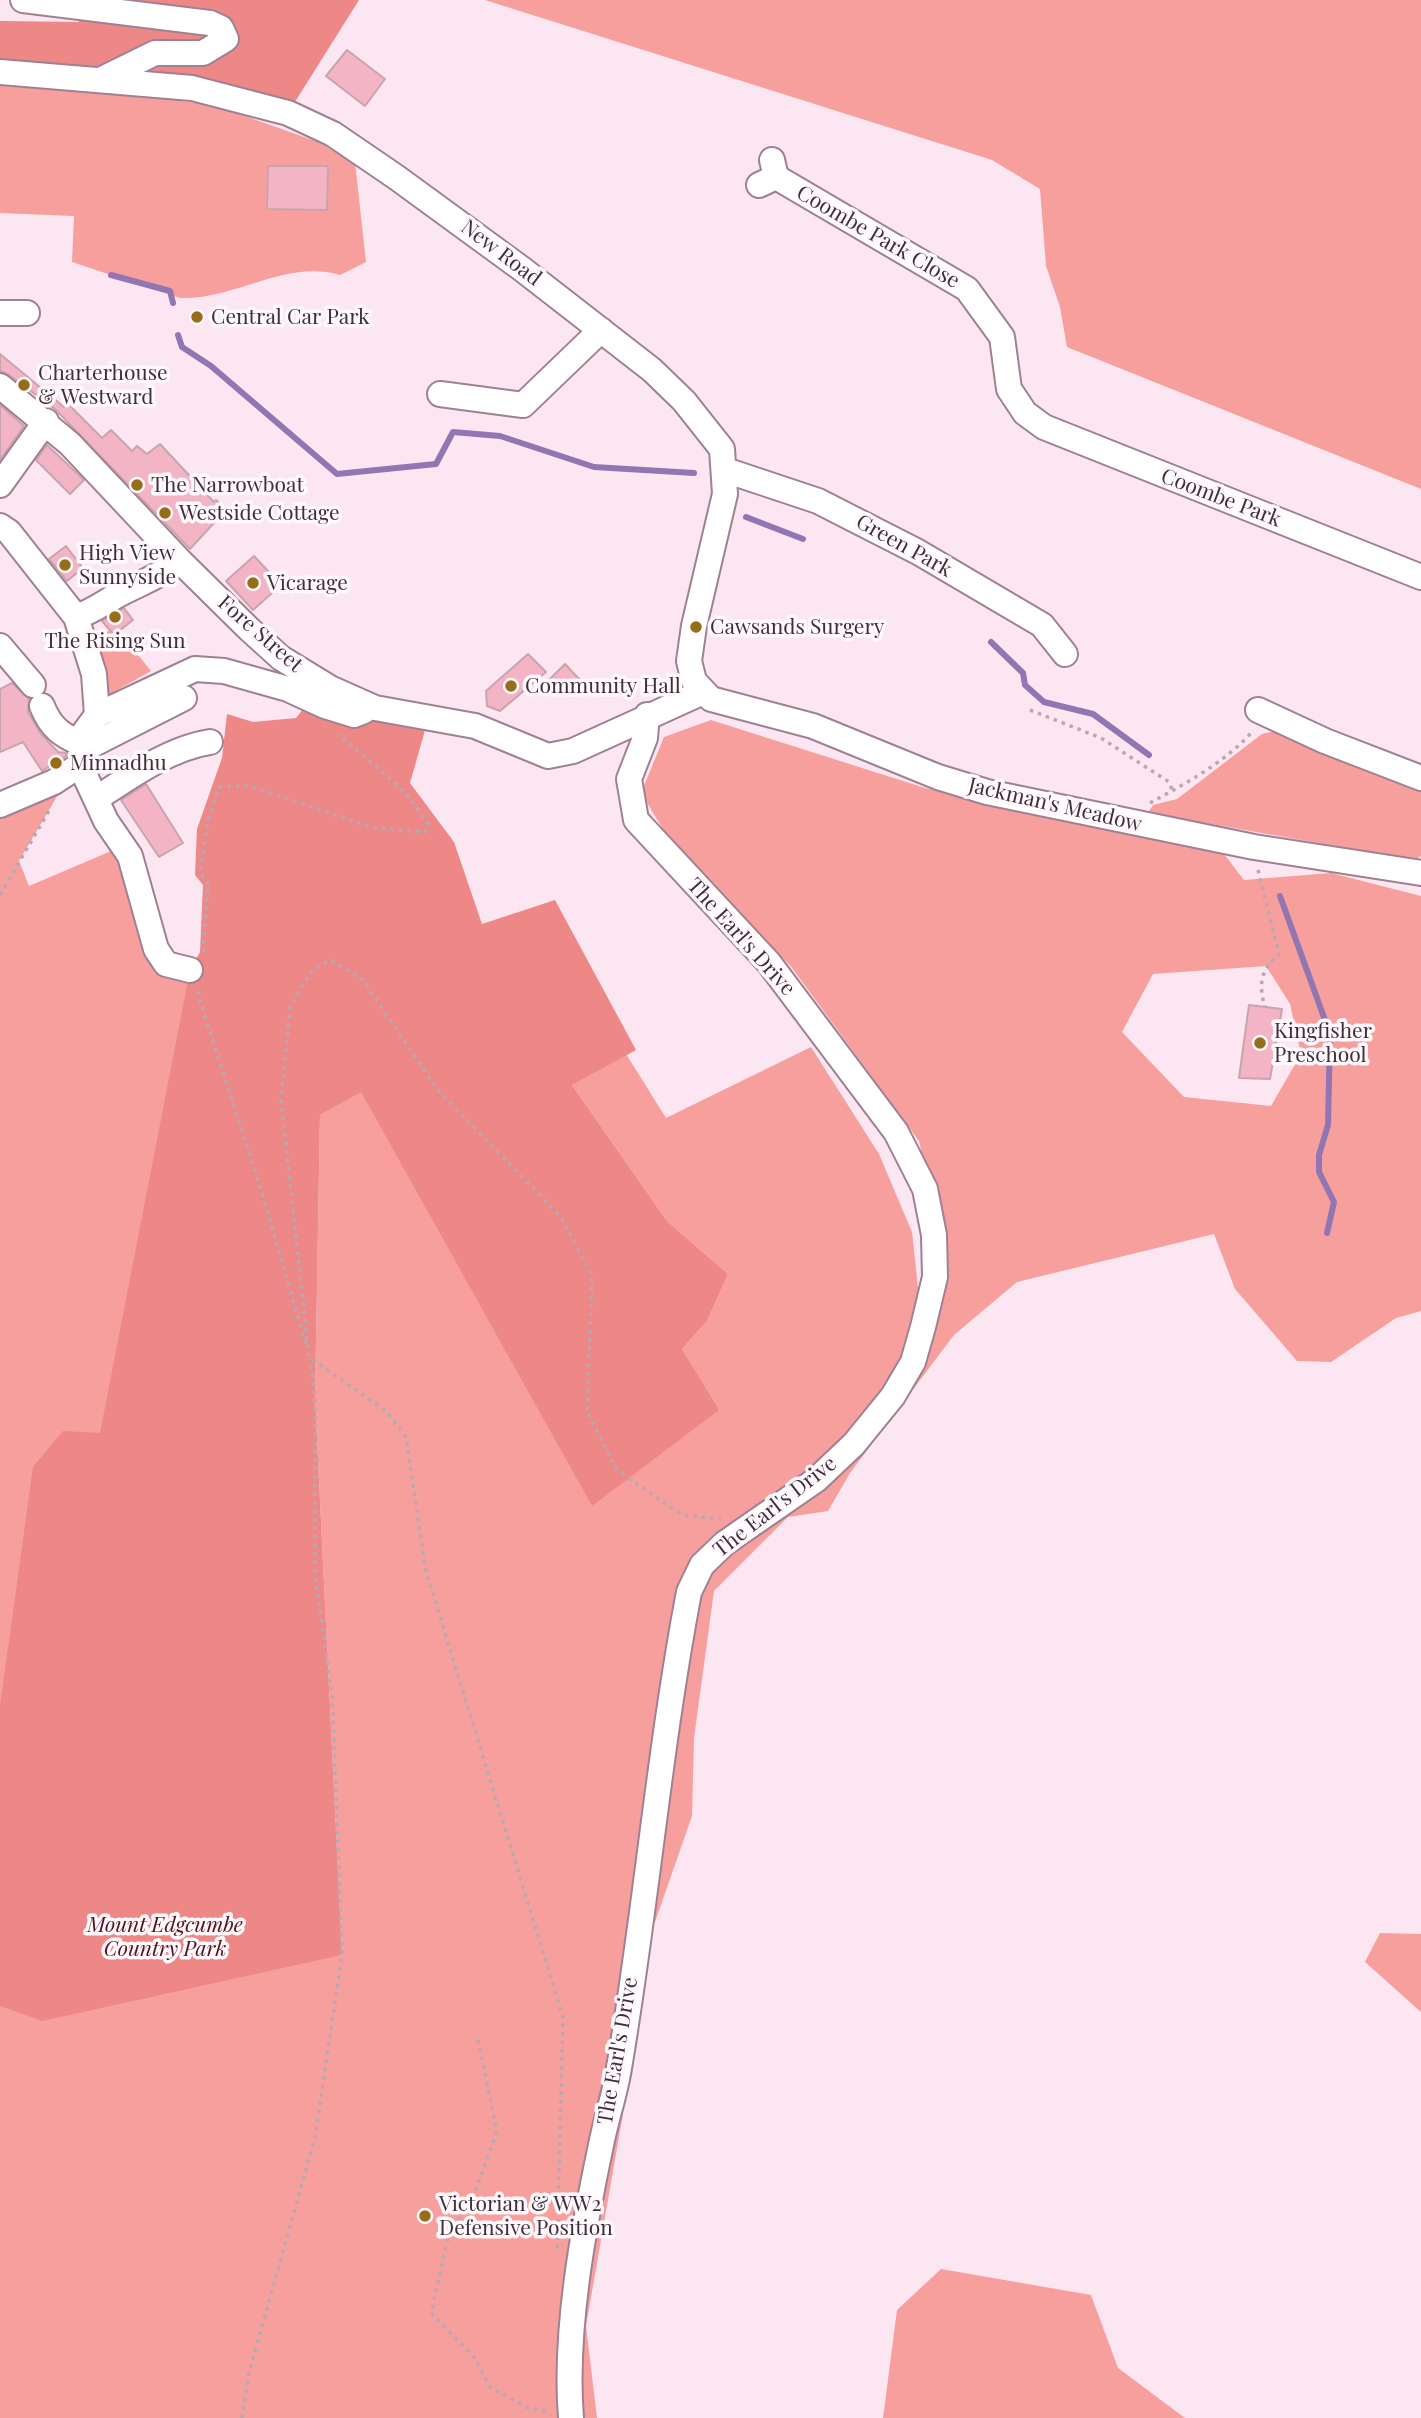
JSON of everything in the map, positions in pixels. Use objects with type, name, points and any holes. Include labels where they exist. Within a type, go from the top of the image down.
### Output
[{"type":"street","points":[[23,0],[211,23],[221,28],[226,39],[202,53],[155,52],[97,81]]},
{"type":"street","name":"New Road","points":[[0,72],[192,88],[288,113],[334,134],[501,253],[601,330],[684,401],[722,449],[725,470],[725,494],[694,626],[689,661],[694,681],[703,692]]},
{"type":"street","name":"Coombe Park Close","points":[[769,174],[967,289],[1002,337],[1009,389],[1026,413]]},
{"type":"street","points":[[0,313],[27,313]]},
{"type":"street","points":[[440,394],[523,405],[601,330]]},
{"type":"street","name":"Fore Street","points":[[0,386],[46,421],[180,561],[281,658],[330,688],[375,708],[475,726],[548,756],[573,751],[647,715],[703,692]]},
{"type":"street","name":"Coombe Park","points":[[1026,413],[1044,427],[1421,577]]},
{"type":"street","points":[[0,485],[46,421]]},
{"type":"street","name":"Green Park","points":[[725,470],[818,501],[918,552],[1042,625],[1065,654]]},
{"type":"street","points":[[0,526],[21,545],[76,617],[94,674],[97,715]]},
{"type":"street","points":[[76,617],[160,576],[180,561]]},
{"type":"street","points":[[0,646],[37,696],[49,723],[81,753]]},
{"type":"street","points":[[190,972],[166,964],[156,948],[130,856],[96,799],[81,753],[83,734],[97,715],[195,668],[224,671],[288,689],[325,706],[354,715],[375,708]]},
{"type":"street","name":"Jackman's Meadow","points":[[703,692],[711,699],[729,705],[775,713],[813,726],[938,777],[987,792],[1254,847],[1421,873]]},
{"type":"street","points":[[0,805],[54,782],[81,753],[184,698]]},
{"type":"street","points":[[1263,712],[1325,741],[1421,778]]},
{"type":"street","name":"The Earl's Drive","points":[[571,2417],[573,2329],[584,2239],[601,2146],[619,2070],[659,1778],[689,1592],[702,1565],[725,1543],[816,1480],[854,1444],[893,1396],[913,1362],[934,1277],[934,1235],[925,1189],[896,1132],[769,963],[636,820],[629,779],[645,738],[647,715]]},
{"type":"street","points":[[96,799],[158,762],[195,744],[210,743]]},
{"type":"path","points":[[325,706],[338,734],[405,792],[428,823],[425,832],[373,828],[250,786],[219,787],[208,821],[200,872],[208,883],[202,959],[190,972],[263,1196],[309,1357],[386,1411],[406,1437],[426,1571],[564,2017],[557,2261]]},
{"type":"path","points":[[1030,710],[1101,738],[1169,782],[1173,793]]},
{"type":"path","points":[[1131,822],[1151,802],[1173,793],[1246,739],[1263,712]]},
{"type":"path","points":[[0,895],[53,805]]},
{"type":"path","points":[[1254,847],[1279,954],[1265,965],[1259,990],[1265,1007]]},
{"type":"path","points":[[242,2418],[249,2373],[315,2137],[342,1955],[332,1695],[314,1575],[314,1397],[281,1099],[290,1007],[312,970],[331,960],[363,980],[438,1089],[561,1217],[592,1275],[587,1411],[617,1470],[682,1515],[730,1520]]},
{"type":"path","points":[[478,2040],[497,2131],[472,2202],[449,2233],[431,2313],[474,2357],[490,2387],[526,2407],[571,2417]]},
{"type":"green space","points":[[73,0],[359,0],[288,113],[0,64],[0,21],[79,22],[79,2]]},
{"type":"green space","points":[[485,0],[1421,0],[1421,489],[1067,347],[1060,307],[1046,266],[1040,189],[992,160]]},
{"type":"green space","points":[[0,75],[217,106],[318,142],[355,162],[366,262],[340,275],[319,271],[299,272],[221,293],[180,298],[72,262],[74,216],[0,213]],"holes":[[[268,166],[328,166],[327,209],[268,209]]]},
{"type":"green space","points":[[110,630],[114,635],[119,631],[151,671],[103,698],[90,643]]},
{"type":"green space","name":"Mount Edgcumbe Country Park","points":[[311,699],[429,716],[410,783],[454,842],[482,924],[555,900],[636,1050],[572,1085],[667,1221],[728,1274],[707,1321],[682,1349],[719,1410],[592,1506],[361,1092],[320,1115],[315,1397],[342,1955],[42,2021],[0,2006],[0,1706],[33,1467],[63,1431],[100,1433],[190,970],[200,952],[203,885],[195,875],[197,829],[222,758],[227,714],[253,722],[296,718]]},
{"type":"green space","name":"Mount Edgcumbe Country Park","points":[[711,720],[925,788],[1224,854],[1244,880],[1331,873],[1421,896],[1421,1311],[1396,1318],[1331,1362],[1297,1361],[1235,1289],[1214,1234],[1017,1282],[954,1335],[850,1473],[828,1511],[788,1517],[714,1591],[694,1738],[692,1816],[655,1922],[622,1954],[623,2114],[586,2326],[597,2418],[0,2418],[0,805],[54,782],[59,793],[19,861],[29,886],[116,849],[156,949],[190,970],[332,1957],[342,1955],[315,1397],[320,1115],[361,1091],[592,1505],[718,1410],[682,1349],[707,1321],[728,1274],[667,1221],[572,1085],[626,1054],[666,1118],[811,1047],[879,1154],[912,1232],[919,1297],[934,1312],[949,1277],[919,1141],[792,968],[664,831],[641,793],[664,737]],"holes":[[[1266,966],[1290,1004],[1301,1054],[1271,1106],[1184,1097],[1122,1032],[1153,974]]]},
{"type":"green space","points":[[1279,730],[1421,788],[1421,856],[1415,860],[1148,813],[1153,805],[1177,799],[1262,734]]},
{"type":"green space","points":[[1380,1933],[1421,1934],[1421,2012],[1365,1962]]},
{"type":"green space","points":[[941,2269],[1091,2295],[1118,2368],[1185,2418],[883,2418],[897,2310]]},
{"type":"building","points":[[347,50],[385,79],[365,106],[326,76]]},
{"type":"building","points":[[268,166],[328,166],[327,210],[267,209]]},
{"type":"building","points":[[0,354],[64,407],[67,403],[102,438],[111,430],[132,451],[137,446],[147,454],[160,444],[214,502],[216,500],[226,510],[190,549],[55,409],[0,371]]},
{"type":"building","points":[[0,405],[24,426],[0,460]]},
{"type":"building","points":[[47,445],[84,480],[70,494],[36,460]]},
{"type":"building","name":"High View Sunnyside","points":[[66,546],[83,568],[67,581],[49,559]]},
{"type":"building","name":"Vicarage","points":[[254,556],[281,585],[253,610],[226,581]]},
{"type":"building","name":"The Rising Sun","points":[[124,608],[133,620],[114,635],[102,621]]},
{"type":"building","name":"Community Hall","points":[[528,654],[546,672],[500,711],[487,706],[486,691]]},
{"type":"building","points":[[565,664],[579,679],[563,694],[549,680]]},
{"type":"building","points":[[12,683],[29,699],[28,712],[41,734],[58,752],[66,753],[66,756],[42,771],[23,742],[0,752],[0,689]]},
{"type":"building","points":[[146,784],[183,843],[159,857],[121,800]]},
{"type":"building","name":"Kingfisher Preschool","points":[[1249,1005],[1282,1009],[1270,1079],[1239,1078]]},
{"type":"waterway","points":[[111,275],[170,291],[173,303]]},
{"type":"waterway","points":[[178,335],[182,347],[211,366],[337,474],[436,464],[453,432],[500,436],[594,467],[694,473]]},
{"type":"waterway","points":[[746,517],[803,539]]},
{"type":"waterway","points":[[991,642],[1023,673],[1025,685],[1044,702],[1093,714],[1149,755]]},
{"type":"waterway","points":[[1280,896],[1330,1034],[1328,1125],[1319,1155],[1319,1172],[1334,1202],[1327,1233]]},
{"type":"place","name":"Central Car Park","points":[[197,317]]},
{"type":"place","name":"Charterhouse & Westward","points":[[24,385]]},
{"type":"place","name":"The Narrowboat","points":[[137,485]]},
{"type":"place","name":"Westside Cottage","points":[[165,513]]},
{"type":"place","name":"High View Sunnyside","points":[[65,565]]},
{"type":"place","name":"Vicarage","points":[[253,583]]},
{"type":"place","name":"The Rising Sun","points":[[115,617]]},
{"type":"place","name":"Cawsands Surgery","points":[[696,627]]},
{"type":"place","name":"Community Hall","points":[[511,686]]},
{"type":"place","name":"Minnadhu","points":[[56,763]]},
{"type":"place","name":"Kingfisher Preschool","points":[[1260,1043]]},
{"type":"place","name":"Victorian & WW2 Defensive Position","points":[[425,2216]]}]
